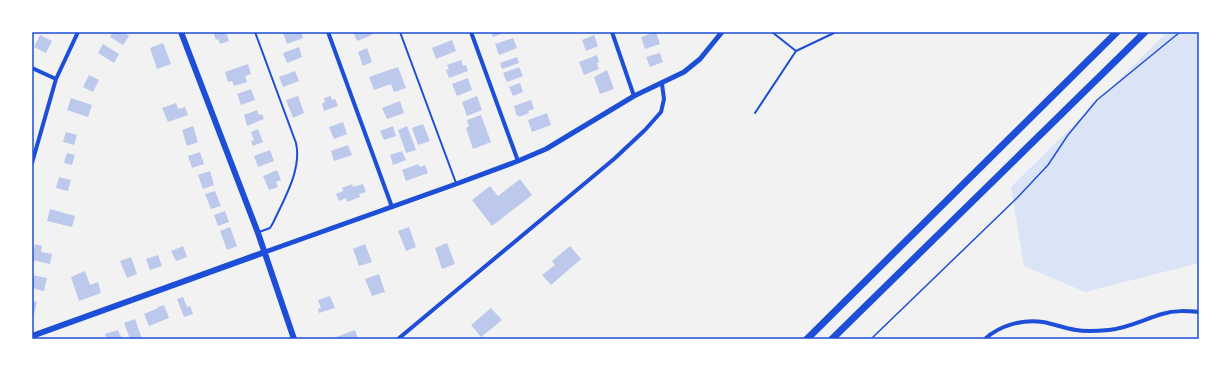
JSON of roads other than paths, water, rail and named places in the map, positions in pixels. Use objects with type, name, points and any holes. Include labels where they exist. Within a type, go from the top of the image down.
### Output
[{"type":"highway","points":[[807,339],[1117,32]]},
{"type":"highway","points":[[832,339],[1145,32]]},
{"type":"main road","points":[[181,32],[258,232],[294,339]]},
{"type":"main road","points":[[32,336],[265,252]]},
{"type":"street","points":[[32,163],[56,79],[78,32]]},
{"type":"street","points":[[328,32],[392,207]]},
{"type":"street","points":[[471,32],[518,161]]},
{"type":"street","points":[[612,32],[634,96]]},
{"type":"street","points":[[265,252],[456,184],[546,149],[634,96],[662,84],[684,72],[700,59],[722,32]]},
{"type":"street","points":[[32,68],[56,79]]},
{"type":"street","points":[[398,339],[614,159],[645,130],[661,112],[664,98],[662,84]]},
{"type":"street","points":[[985,339],[1006,326],[1023,322],[1042,322],[1075,330],[1094,331],[1110,330],[1127,326],[1163,313],[1181,311],[1199,312]]},
{"type":"lane","points":[[255,32],[298,151],[296,168],[273,223],[270,228],[258,232]]},
{"type":"lane","points":[[400,32],[456,184]]},
{"type":"lane","points":[[772,32],[796,51]]},
{"type":"lane","points":[[755,114],[796,51],[836,32]]}]
